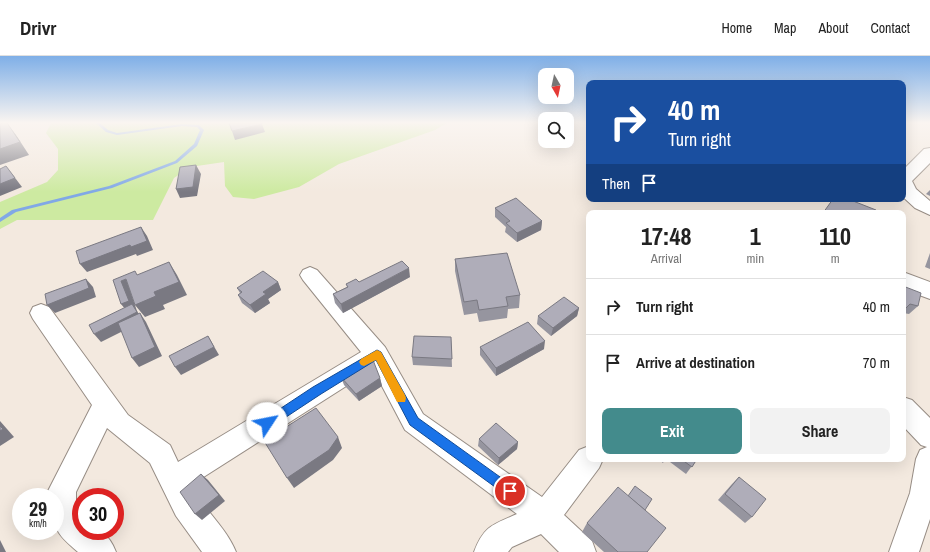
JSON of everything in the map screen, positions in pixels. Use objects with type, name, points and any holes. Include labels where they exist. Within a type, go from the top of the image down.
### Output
[{"type":"street","points":[[906,177],[930,153]]},
{"type":"street","points":[[906,189],[917,201],[930,208]]},
{"type":"street","points":[[310,275],[377,354],[414,422],[546,518],[581,552]]},
{"type":"street","points":[[906,281],[930,291]]},
{"type":"street","points":[[41,313],[119,423],[160,454],[186,506],[221,552]]},
{"type":"street","points":[[174,480],[201,465],[317,390],[377,354]]},
{"type":"street","points":[[101,552],[74,529],[61,511],[62,490],[106,404]]},
{"type":"street","points":[[906,411],[930,436]]},
{"type":"street","points":[[904,552],[924,493],[930,459]]},
{"type":"street","points":[[489,552],[501,536],[546,518],[587,462]]},
{"type":"green space","points":[[56,146],[389,146],[339,164],[299,187],[254,199],[233,197],[225,186],[224,162],[190,167],[174,178],[153,220],[17,220],[0,229],[0,202],[47,182],[58,170],[58,149]]},
{"type":"building","points":[[0,146],[8,146],[0,149]]},
{"type":"building","points":[[196,165],[193,187],[176,189],[180,167]]},
{"type":"building","points":[[6,166],[15,178],[0,184],[0,169]]},
{"type":"building","points":[[516,198],[542,221],[517,233],[506,223],[510,221],[495,208]]},
{"type":"building","points":[[831,202],[856,202],[876,210],[825,210]]},
{"type":"building","points":[[141,227],[147,241],[131,247],[130,245],[80,264],[76,251]]},
{"type":"building","points":[[507,253],[520,295],[506,297],[508,306],[479,310],[477,300],[464,302],[455,259]]},
{"type":"building","points":[[402,261],[409,268],[341,304],[333,294],[348,287],[346,284],[356,279],[359,282]]},
{"type":"building","points":[[169,262],[179,282],[154,292],[156,296],[135,305],[126,279],[121,281],[129,301],[121,304],[113,280],[135,271],[137,275]]},
{"type":"building","points":[[263,271],[278,282],[263,292],[266,294],[250,305],[238,295],[242,292],[237,288]]},
{"type":"building","points":[[86,279],[89,288],[47,305],[45,294]]},
{"type":"building","points":[[906,287],[921,293],[918,306],[910,304],[906,308]]},
{"type":"building","points":[[564,297],[579,308],[553,328],[538,316]]},
{"type":"building","points":[[132,304],[137,312],[94,334],[89,325]]},
{"type":"building","points":[[140,313],[155,347],[132,358],[118,323]]},
{"type":"building","points":[[528,322],[545,341],[496,368],[480,347]]},
{"type":"building","points":[[208,336],[214,347],[175,367],[169,356]]},
{"type":"building","points":[[414,336],[451,337],[452,359],[412,357]]},
{"type":"building","points":[[373,360],[380,378],[356,394],[341,377]]},
{"type":"building","points":[[316,408],[338,437],[329,450],[287,478],[264,441]]},
{"type":"building","points":[[496,423],[518,442],[499,458],[479,439]]},
{"type":"building","points":[[685,462],[695,462],[692,467]]},
{"type":"building","points":[[201,474],[219,495],[195,514],[180,492]]},
{"type":"building","points":[[739,477],[766,499],[752,517],[725,494]]},
{"type":"building","points":[[635,486],[652,499],[645,510],[628,496]]},
{"type":"building","points":[[618,487],[666,528],[647,552],[618,552],[587,523]]},
{"type":"waterway","points":[[0,220],[14,211],[110,187],[176,162],[195,146]]},
{"type":"slow traffic","points":[[364,362],[377,354],[401,398]]},
{"type":"route","points":[[267,423],[317,390],[377,354],[414,422],[510,491]]}]
